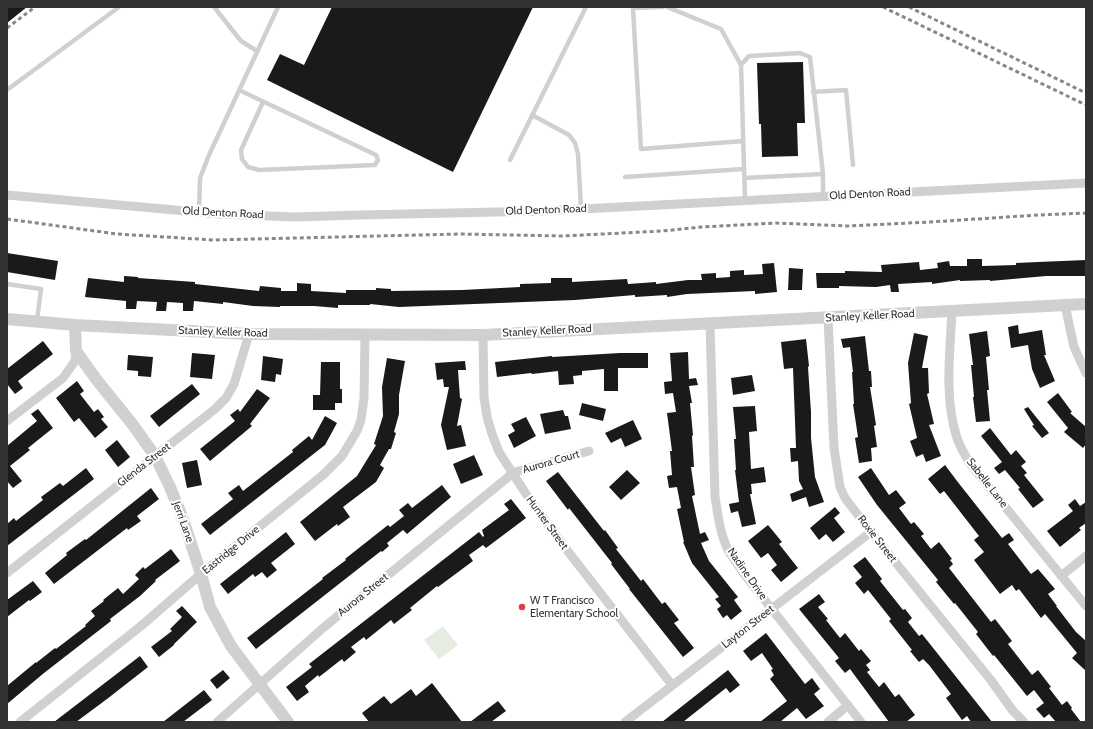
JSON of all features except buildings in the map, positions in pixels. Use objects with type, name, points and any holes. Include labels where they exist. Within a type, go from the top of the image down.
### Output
[{"type":"street","name":"Old Denton Road","points":[[7,195],[198,213],[294,217],[581,209],[1086,183]]},
{"type":"street","name":"Stanley Keller Road","points":[[7,319],[75,325],[249,334],[483,335],[1086,304]]},
{"type":"street","points":[[1065,305],[1074,347],[1086,372]]},
{"type":"street","name":"Sabelle Lane","points":[[952,311],[949,364],[950,407],[957,439],[971,465],[1086,606]]},
{"type":"street","name":"Roxie Street","points":[[828,318],[834,448],[840,488],[845,498],[871,532],[1024,722]]},
{"type":"street","name":"Nadine Drive","points":[[710,323],[715,497],[718,519],[728,550],[744,574],[861,722]]},
{"type":"street","points":[[7,421],[63,378],[75,360],[75,325]]},
{"type":"street","name":"Glenda Street","points":[[7,573],[215,409],[226,398],[234,384],[249,334]]},
{"type":"street","name":"Eastridge Drive","points":[[20,722],[141,626],[201,574],[323,475],[342,456],[358,431],[361,420],[364,398],[365,335]]},
{"type":"street","name":"Hunter Street","points":[[483,335],[484,397],[487,417],[499,452],[528,497],[563,545],[672,685]]},
{"type":"street","name":"Jerri Lane","points":[[76,351],[96,380],[133,425],[155,456],[183,519],[210,607],[231,646],[288,722]]},
{"type":"street","name":"Aurora Court","points":[[512,473],[589,451]]},
{"type":"street","name":"Aurora Street","points":[[217,722],[323,628],[512,473]]},
{"type":"street","name":"Layton Street","points":[[625,722],[871,532]]},
{"type":"street","points":[[1061,576],[1086,556]]},
{"type":"street","points":[[828,722],[848,705]]},
{"type":"lane","points":[[7,90],[119,7]]},
{"type":"lane","points":[[214,7],[240,41],[257,51]]},
{"type":"lane","points":[[198,213],[200,178],[209,155],[278,7]]},
{"type":"lane","points":[[510,160],[586,7]]},
{"type":"lane","points":[[663,7],[633,8],[641,149],[743,141]]},
{"type":"lane","points":[[667,7],[721,29],[741,65],[745,200]]},
{"type":"lane","points":[[741,65],[749,56],[800,53],[810,57],[823,197]]},
{"type":"lane","points":[[239,90],[376,155],[378,160],[374,165],[259,170],[248,167],[242,159],[241,150],[263,102]]},
{"type":"lane","points":[[814,92],[846,90],[853,165]]},
{"type":"lane","points":[[532,115],[569,135],[575,143],[578,154],[581,209]]},
{"type":"lane","points":[[625,177],[744,169]]},
{"type":"lane","points":[[744,178],[822,174]]},
{"type":"lane","points":[[7,284],[41,289],[37,322]]},
{"type":"shaded area","points":[[443,626],[458,645],[439,659],[424,640]]},
{"type":"railway","points":[[7,28],[35,7]]},
{"type":"railway","points":[[883,7],[1086,105]]},
{"type":"railway","points":[[909,7],[1086,93]]},
{"type":"railway","points":[[7,219],[117,234],[214,240],[460,234],[563,236],[776,223],[848,226],[1086,213]]},
{"type":"place","name":"W T Francisco Elementary School","points":[[522,607]]}]
